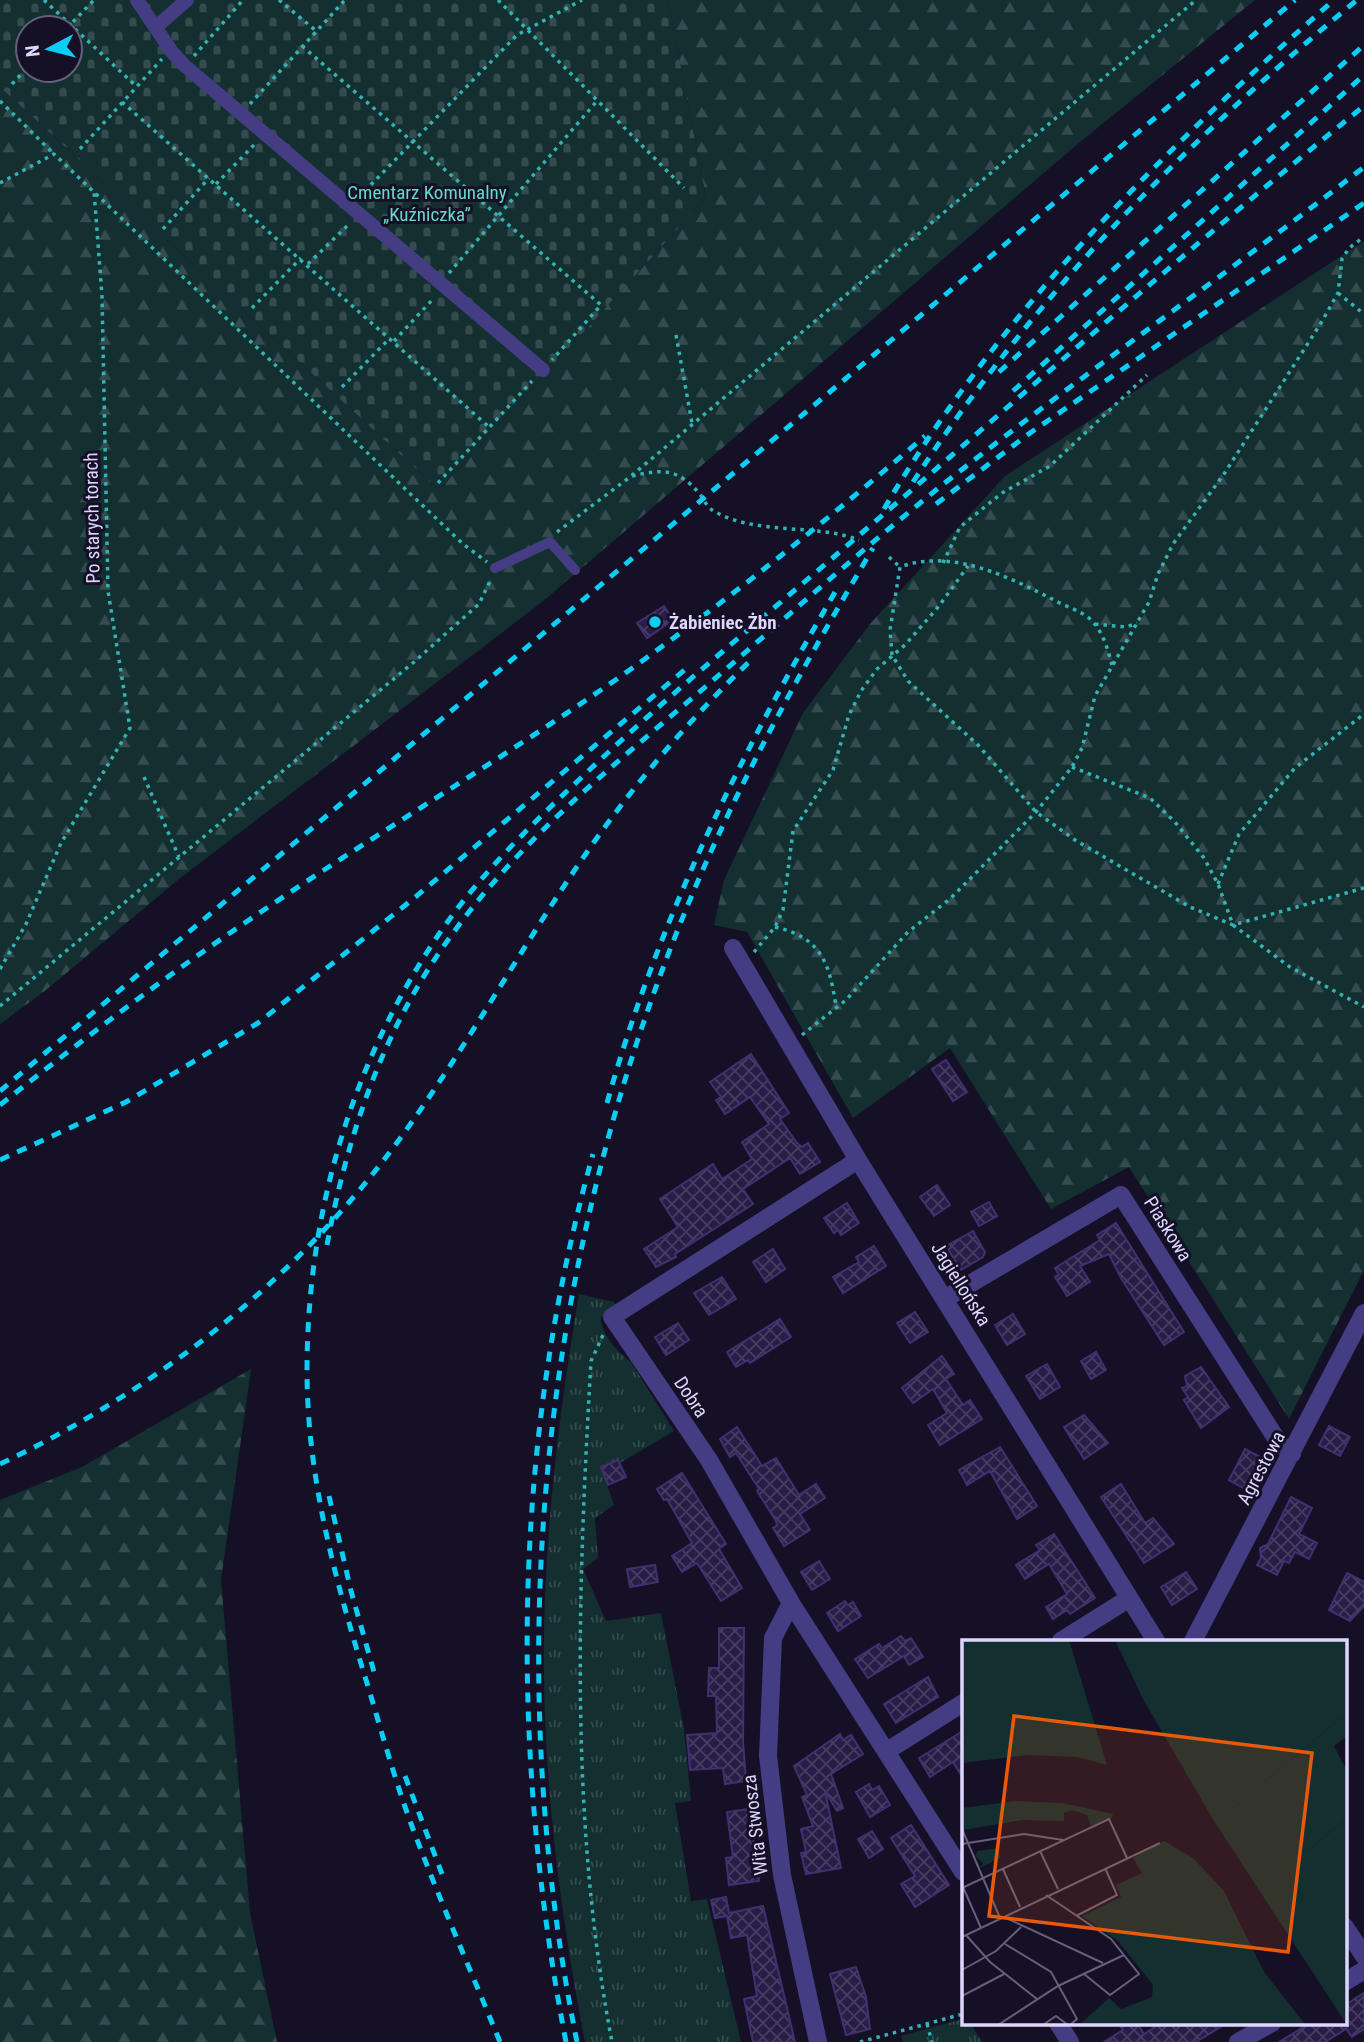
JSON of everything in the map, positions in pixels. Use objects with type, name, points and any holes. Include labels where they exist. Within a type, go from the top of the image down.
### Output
[{"type":"street","points":[[137,0],[172,52],[186,66],[543,370]]},
{"type":"street","points":[[156,27],[187,0]]},
{"type":"street","name":"Jagiellońska","points":[[733,948],[858,1160],[946,1298],[1155,1640]]},
{"type":"street","points":[[611,1317],[858,1160]]},
{"type":"street","name":"Piaskowa","points":[[946,1298],[1121,1195],[1279,1443],[1292,1454]]},
{"type":"street","name":"Agrestowa","points":[[1194,1640],[1364,1313]]},
{"type":"street","name":"Dobra","points":[[611,1317],[709,1460],[792,1603],[962,1870]]},
{"type":"street","points":[[1063,1640],[1128,1599]]},
{"type":"street","name":"Wita Stwosza","points":[[792,1603],[773,1638],[768,1756],[782,1875],[818,2042]]},
{"type":"street","points":[[887,1751],[962,1704]]},
{"type":"street","points":[[1346,1928],[1362,1943]]},
{"type":"street","points":[[1346,1981],[1364,1970]]},
{"type":"street","points":[[1059,2024],[1070,2042]]},
{"type":"street","points":[[1238,2042],[1270,2024]]},
{"type":"lane","points":[[495,568],[544,542],[557,547],[575,570]]},
{"type":"path","points":[[44,0],[57,14]]},
{"type":"path","points":[[85,0],[89,5]]},
{"type":"path","points":[[80,14],[94,0]]},
{"type":"path","points":[[186,66],[243,0]]},
{"type":"path","points":[[279,0],[315,30]]},
{"type":"path","points":[[242,114],[315,30],[345,0]]},
{"type":"path","points":[[498,0],[684,188]]},
{"type":"path","points":[[308,264],[411,142],[525,29],[582,0]]},
{"type":"path","points":[[544,542],[630,477],[1196,0]]},
{"type":"path","points":[[84,39],[136,86]]},
{"type":"path","points":[[302,46],[497,218],[601,305],[438,484]]},
{"type":"path","points":[[80,149],[136,86],[172,52]]},
{"type":"path","points":[[0,101],[463,544],[495,568],[479,604],[377,693],[331,728],[0,1006]]},
{"type":"path","points":[[342,387],[392,340],[443,285],[597,101]]},
{"type":"path","points":[[122,102],[489,427]]},
{"type":"path","points":[[216,184],[265,134]]},
{"type":"path","points":[[0,183],[54,154]]},
{"type":"path","points":[[163,229],[209,178]]},
{"type":"path","name":"Po starych torach","points":[[0,969],[26,924],[53,859],[130,728],[108,591],[102,296],[93,189]]},
{"type":"path","points":[[790,1045],[836,1007],[908,932],[951,898],[1035,812],[1072,767],[1083,748],[1096,696],[1149,602],[1157,574],[1173,544],[1224,474],[1338,293],[1342,259],[1349,248],[1364,237]]},
{"type":"path","points":[[251,308],[301,258]]},
{"type":"path","points":[[1338,293],[1364,314]]},
{"type":"path","points":[[677,335],[692,424]]},
{"type":"path","points":[[943,563],[960,527],[1002,493],[1050,466],[1147,375]]},
{"type":"path","points":[[630,477],[659,470],[680,475],[711,510],[765,526],[798,532],[840,533],[859,540]]},
{"type":"path","points":[[888,557],[900,567]]},
{"type":"path","points":[[900,567],[925,562],[943,563],[1000,573],[1089,618],[1106,643],[1112,666]]},
{"type":"path","points":[[744,965],[775,927],[787,897],[787,872],[793,831],[833,770],[849,715],[861,691],[877,669],[939,606],[968,566]]},
{"type":"path","points":[[900,567],[890,630],[892,655],[924,698],[978,745],[1035,812],[1075,840],[1190,906],[1233,925],[1280,960],[1364,1007]]},
{"type":"path","points":[[1095,624],[1126,627],[1137,623]]},
{"type":"path","points":[[1218,884],[1239,834],[1295,768],[1364,714]]},
{"type":"path","points":[[1072,767],[1150,798],[1175,822],[1204,858],[1218,884],[1233,925]]},
{"type":"path","points":[[144,777],[179,857]]},
{"type":"path","points":[[1233,925],[1364,888]]},
{"type":"path","points":[[775,927],[807,938],[820,954],[832,975],[836,1007]]},
{"type":"path","points":[[611,1317],[591,1361],[578,1625],[591,1894],[612,2042]]},
{"type":"path","points":[[860,2042],[962,2014]]},
{"type":"path","points":[[927,2024],[932,2042]]},
{"type":"green space","name":"Cmentarz Komunalny „Kuźniczka”","points":[[0,0],[668,0],[706,198],[439,490],[0,87]]},
{"type":"green space","points":[[668,0],[1255,0],[1080,142],[542,602],[179,879],[46,990],[0,1024],[0,87],[439,490],[706,198]]},
{"type":"green space","points":[[1364,241],[1364,1270],[1289,1419],[1129,1167],[1051,1209],[950,1048],[853,1118],[747,932],[714,925],[724,880],[803,713],[870,624],[1005,476]]},
{"type":"green space","points":[[579,1294],[614,1302],[617,1306],[601,1317],[604,1330],[621,1354],[631,1362],[674,1431],[620,1463],[618,1460],[601,1467],[614,1505],[595,1518],[598,1558],[583,1569],[606,1621],[661,1613],[684,1729],[691,1801],[675,1803],[691,1901],[707,1899],[741,2042],[585,2042],[566,1933],[552,1822],[544,1655],[553,1484]]},
{"type":"green space","points":[[251,1369],[221,1580],[250,1913],[277,2042],[0,2042],[0,1500],[82,1467]]},
{"type":"green space","points":[[962,2019],[962,2024],[971,2024],[982,2042],[903,2042],[901,2036]]},
{"type":"building","name":"Żabieniec Żbn","points":[[664,606],[673,620],[647,638],[637,623]]},
{"type":"building","points":[[751,1054],[789,1113],[780,1119],[797,1143],[802,1147],[808,1143],[820,1162],[800,1174],[790,1158],[743,1189],[753,1204],[675,1254],[676,1257],[656,1267],[644,1249],[678,1227],[660,1199],[713,1164],[722,1179],[752,1159],[742,1142],[769,1124],[750,1097],[725,1114],[716,1100],[721,1097],[710,1082]]},
{"type":"building","points":[[946,1060],[967,1092],[953,1101],[932,1069]]},
{"type":"building","points":[[937,1185],[950,1205],[934,1216],[920,1197]]},
{"type":"building","points":[[989,1202],[997,1216],[979,1226],[971,1212]]},
{"type":"building","points":[[847,1203],[859,1223],[841,1235],[838,1230],[834,1233],[824,1218]]},
{"type":"building","points":[[1116,1223],[1184,1332],[1164,1345],[1121,1278],[1109,1254],[1080,1266],[1090,1282],[1067,1296],[1055,1277],[1059,1275],[1055,1268],[1100,1240],[1097,1235]]},
{"type":"building","points":[[973,1231],[985,1252],[983,1257],[961,1270],[946,1246]]},
{"type":"building","points":[[874,1246],[886,1266],[843,1293],[833,1277],[859,1262],[856,1257]]},
{"type":"building","points":[[773,1249],[785,1269],[766,1282],[753,1262]]},
{"type":"building","points":[[722,1277],[736,1299],[709,1315],[694,1293]]},
{"type":"building","points":[[915,1312],[928,1332],[910,1343],[897,1323]]},
{"type":"building","points":[[1013,1314],[1025,1334],[1007,1345],[995,1325]]},
{"type":"building","points":[[780,1319],[791,1337],[750,1363],[748,1360],[736,1367],[727,1352]]},
{"type":"building","points":[[678,1323],[689,1340],[666,1355],[655,1337]]},
{"type":"building","points":[[1096,1352],[1106,1370],[1091,1379],[1081,1361]]},
{"type":"building","points":[[942,1356],[954,1374],[946,1379],[963,1405],[970,1400],[982,1419],[940,1445],[928,1425],[947,1413],[933,1389],[913,1403],[902,1388]]},
{"type":"building","points":[[1047,1364],[1060,1387],[1040,1399],[1026,1376]]},
{"type":"building","points":[[1201,1367],[1229,1407],[1201,1428],[1184,1400],[1188,1397],[1182,1388],[1187,1386],[1185,1376]]},
{"type":"building","points":[[1084,1415],[1108,1443],[1084,1459],[1064,1427]]},
{"type":"building","points":[[1329,1426],[1350,1437],[1340,1456],[1319,1445]]},
{"type":"building","points":[[737,1427],[762,1466],[776,1458],[799,1495],[816,1484],[825,1498],[800,1514],[810,1530],[784,1546],[773,1528],[777,1526],[776,1521],[757,1491],[759,1489],[736,1453],[730,1457],[720,1439]]},
{"type":"building","points":[[1000,1447],[1037,1506],[1017,1519],[990,1471],[967,1485],[959,1470]]},
{"type":"building","points":[[1245,1449],[1264,1459],[1247,1490],[1229,1480]]},
{"type":"building","points":[[618,1460],[626,1477],[608,1485],[601,1467]]},
{"type":"building","points":[[682,1473],[726,1544],[719,1549],[742,1588],[721,1601],[697,1563],[682,1572],[672,1556],[692,1543],[667,1499],[664,1500],[657,1489]]},
{"type":"building","points":[[1121,1484],[1145,1523],[1153,1518],[1174,1544],[1144,1563],[1101,1497]]},
{"type":"building","points":[[1291,1497],[1312,1508],[1299,1534],[1317,1543],[1309,1559],[1295,1552],[1289,1563],[1284,1561],[1277,1575],[1257,1565],[1261,1558],[1260,1548],[1268,1544]]},
{"type":"building","points":[[1054,1534],[1095,1598],[1070,1614],[1067,1610],[1053,1619],[1046,1607],[1067,1594],[1049,1564],[1025,1579],[1016,1565],[1040,1550],[1036,1545]]},
{"type":"building","points":[[819,1561],[830,1579],[812,1590],[801,1572]]},
{"type":"building","points":[[655,1565],[658,1582],[630,1587],[627,1569]]},
{"type":"building","points":[[1186,1572],[1197,1589],[1172,1605],[1161,1587]]},
{"type":"building","points":[[1347,1573],[1364,1582],[1364,1606],[1350,1621],[1329,1610]]},
{"type":"building","points":[[845,1601],[848,1605],[853,1602],[861,1616],[838,1631],[827,1613]]},
{"type":"building","points":[[719,1628],[744,1628],[743,1741],[746,1781],[725,1784],[723,1768],[690,1770],[687,1735],[717,1733],[716,1696],[708,1696],[709,1668],[719,1668]]},
{"type":"building","points":[[901,1636],[905,1641],[911,1638],[923,1657],[909,1665],[904,1656],[868,1678],[855,1659],[879,1644],[882,1648]]},
{"type":"building","points":[[928,1677],[938,1697],[896,1723],[884,1704]]},
{"type":"building","points":[[962,1732],[962,1776],[953,1762],[930,1777],[919,1758]]},
{"type":"building","points":[[840,1734],[843,1740],[851,1735],[863,1754],[831,1774],[843,1808],[837,1811],[825,1791],[841,1868],[806,1874],[801,1853],[806,1852],[801,1829],[813,1826],[802,1797],[807,1795],[794,1766]]},
{"type":"building","points":[[869,1784],[872,1790],[879,1786],[890,1805],[870,1817],[856,1792]]},
{"type":"building","points":[[749,1809],[759,1881],[729,1885],[726,1858],[733,1857],[727,1812]]},
{"type":"building","points":[[911,1825],[949,1885],[915,1907],[901,1884],[915,1876],[891,1838]]},
{"type":"building","points":[[872,1831],[883,1849],[869,1858],[858,1839]]},
{"type":"building","points":[[726,1897],[729,1913],[763,1906],[795,2042],[753,2042],[744,1999],[757,1996],[747,1935],[731,1938],[727,1916],[715,1918],[711,1900]]},
{"type":"building","points":[[856,1967],[866,1997],[870,2029],[846,2035],[830,1974]]},
{"type":"building","points":[[1364,1993],[1364,2029],[1352,2037],[1346,2029],[1325,2042],[1279,2042],[1308,2024],[1346,2024],[1346,2004]]},
{"type":"building","points":[[1119,2024],[1138,2024],[1144,2034],[1159,2024],[1225,2024],[1196,2042],[1104,2042],[1123,2030]]},
{"type":"railway","points":[[0,1091],[1295,0]]},
{"type":"railway","points":[[884,509],[930,436],[979,367],[1032,300],[1088,236],[1208,115],[1334,0]]},
{"type":"railway","points":[[913,482],[1010,347],[1116,224],[1232,109],[1357,0]]},
{"type":"railway","points":[[999,372],[1364,45]]},
{"type":"railway","points":[[1013,391],[1364,75]]},
{"type":"railway","points":[[500,2042],[423,1856],[393,1769],[332,1558],[312,1447],[307,1371],[315,1256],[339,1144],[380,1037],[406,986],[437,937],[470,893],[506,852],[583,776],[674,694],[1095,332],[1364,106]]},
{"type":"railway","points":[[327,1245],[345,1164],[386,1047],[425,974],[476,903],[506,868],[606,772],[946,482],[1364,167]]},
{"type":"railway","points":[[936,504],[1030,433],[1364,203]]},
{"type":"railway","points":[[0,1105],[217,942],[614,681],[772,562],[925,436]]},
{"type":"railway","points":[[577,2042],[553,1897],[541,1750],[539,1603],[549,1456],[569,1311],[601,1167],[643,1025],[695,888],[778,715],[873,548]]},
{"type":"railway","points":[[607,1103],[651,968],[706,838],[769,711],[838,587]]},
{"type":"railway","points":[[0,1464],[116,1401],[170,1364],[223,1324],[319,1235],[404,1133],[569,878],[630,794],[668,747],[751,660]]},
{"type":"railway","points":[[0,1160],[126,1102],[258,1023],[413,899],[688,667]]},
{"type":"railway","points":[[566,2042],[547,1931],[535,1820],[528,1708],[528,1596],[534,1484],[547,1373],[566,1263],[593,1154]]},
{"type":"railway","points":[[329,1496],[351,1591],[374,1672]]},
{"type":"railway","points":[[405,1776],[442,1874]]},
{"type":"place","name":"Żabieniec Żbn","points":[[655,622]]}]
